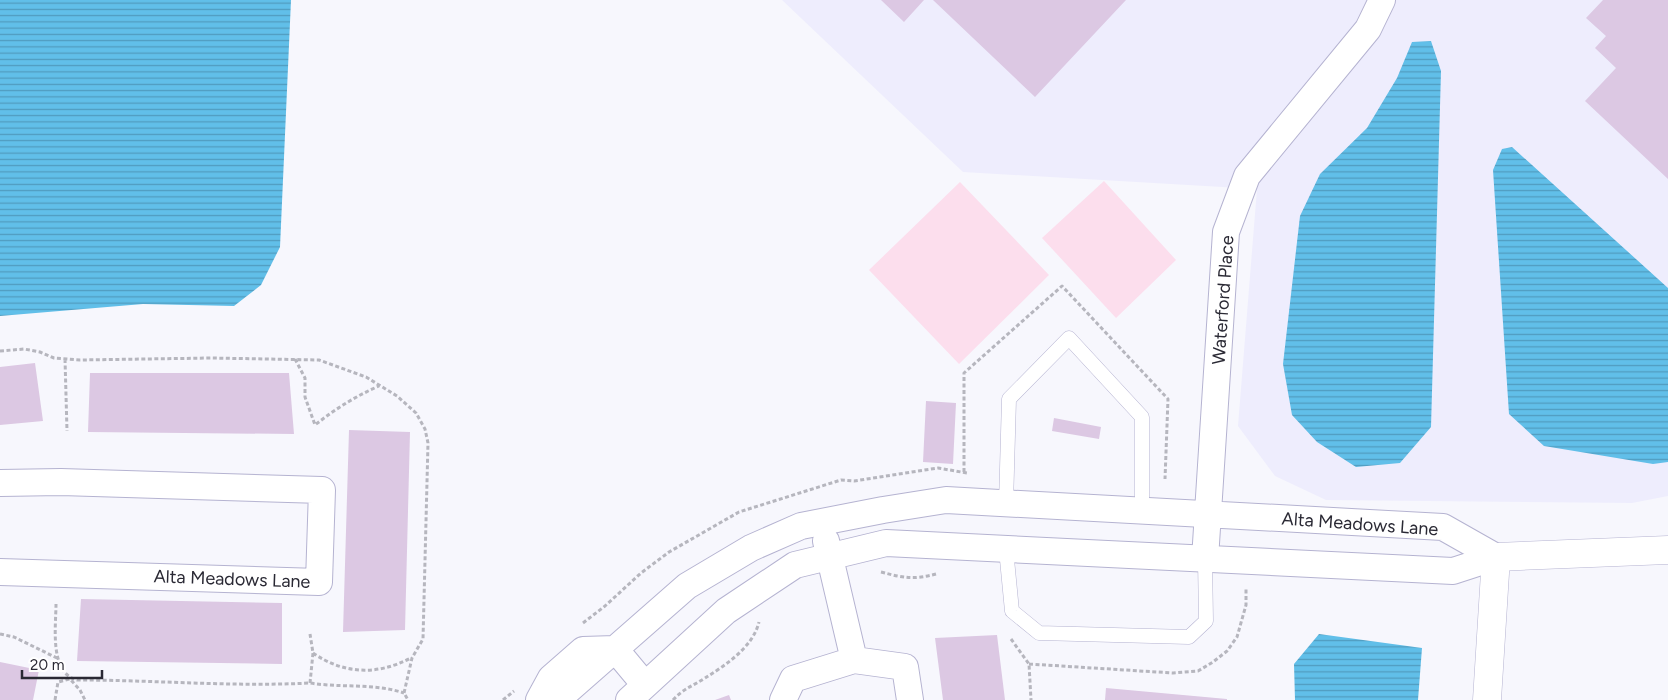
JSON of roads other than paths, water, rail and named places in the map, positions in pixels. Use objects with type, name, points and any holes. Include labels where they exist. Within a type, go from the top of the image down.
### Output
[{"type":"street","name":"Waterford Place","points":[[1205,559],[1226,232],[1247,176],[1368,30],[1382,0]]},
{"type":"street","name":"Alta Meadows Lane","points":[[0,483],[62,482],[322,490],[319,582],[0,572]]},
{"type":"street","name":"Alta Meadows Lane","points":[[557,700],[687,586],[751,548],[801,526],[946,500],[1443,527],[1496,557]]},
{"type":"street","points":[[820,522],[831,556],[834,578],[854,660]]},
{"type":"street","points":[[539,700],[551,678],[583,650],[615,649],[637,693],[726,611],[795,565],[886,543],[1453,571],[1496,557],[1668,550]]},
{"type":"street","points":[[1487,700],[1496,557]]},
{"type":"street","points":[[783,700],[793,679],[854,660],[905,667],[910,700]]},
{"type":"lane","points":[[1006,504],[1009,399],[1069,338],[1142,417],[1142,511]]},
{"type":"lane","points":[[1006,549],[1012,611],[1039,633],[1189,637],[1206,621],[1205,559]]},
{"type":"water","points":[[0,0],[291,0],[280,247],[261,285],[234,306],[143,304],[0,316]]},
{"type":"water","points":[[1431,41],[1441,71],[1431,427],[1400,463],[1356,467],[1317,442],[1292,415],[1283,364],[1300,216],[1320,174],[1367,128],[1397,78],[1412,42]]},
{"type":"water","points":[[1512,147],[1668,288],[1668,462],[1653,464],[1544,446],[1509,414],[1493,170],[1502,149]]},
{"type":"water","points":[[1319,634],[1422,648],[1418,700],[1295,700],[1294,664]]}]
